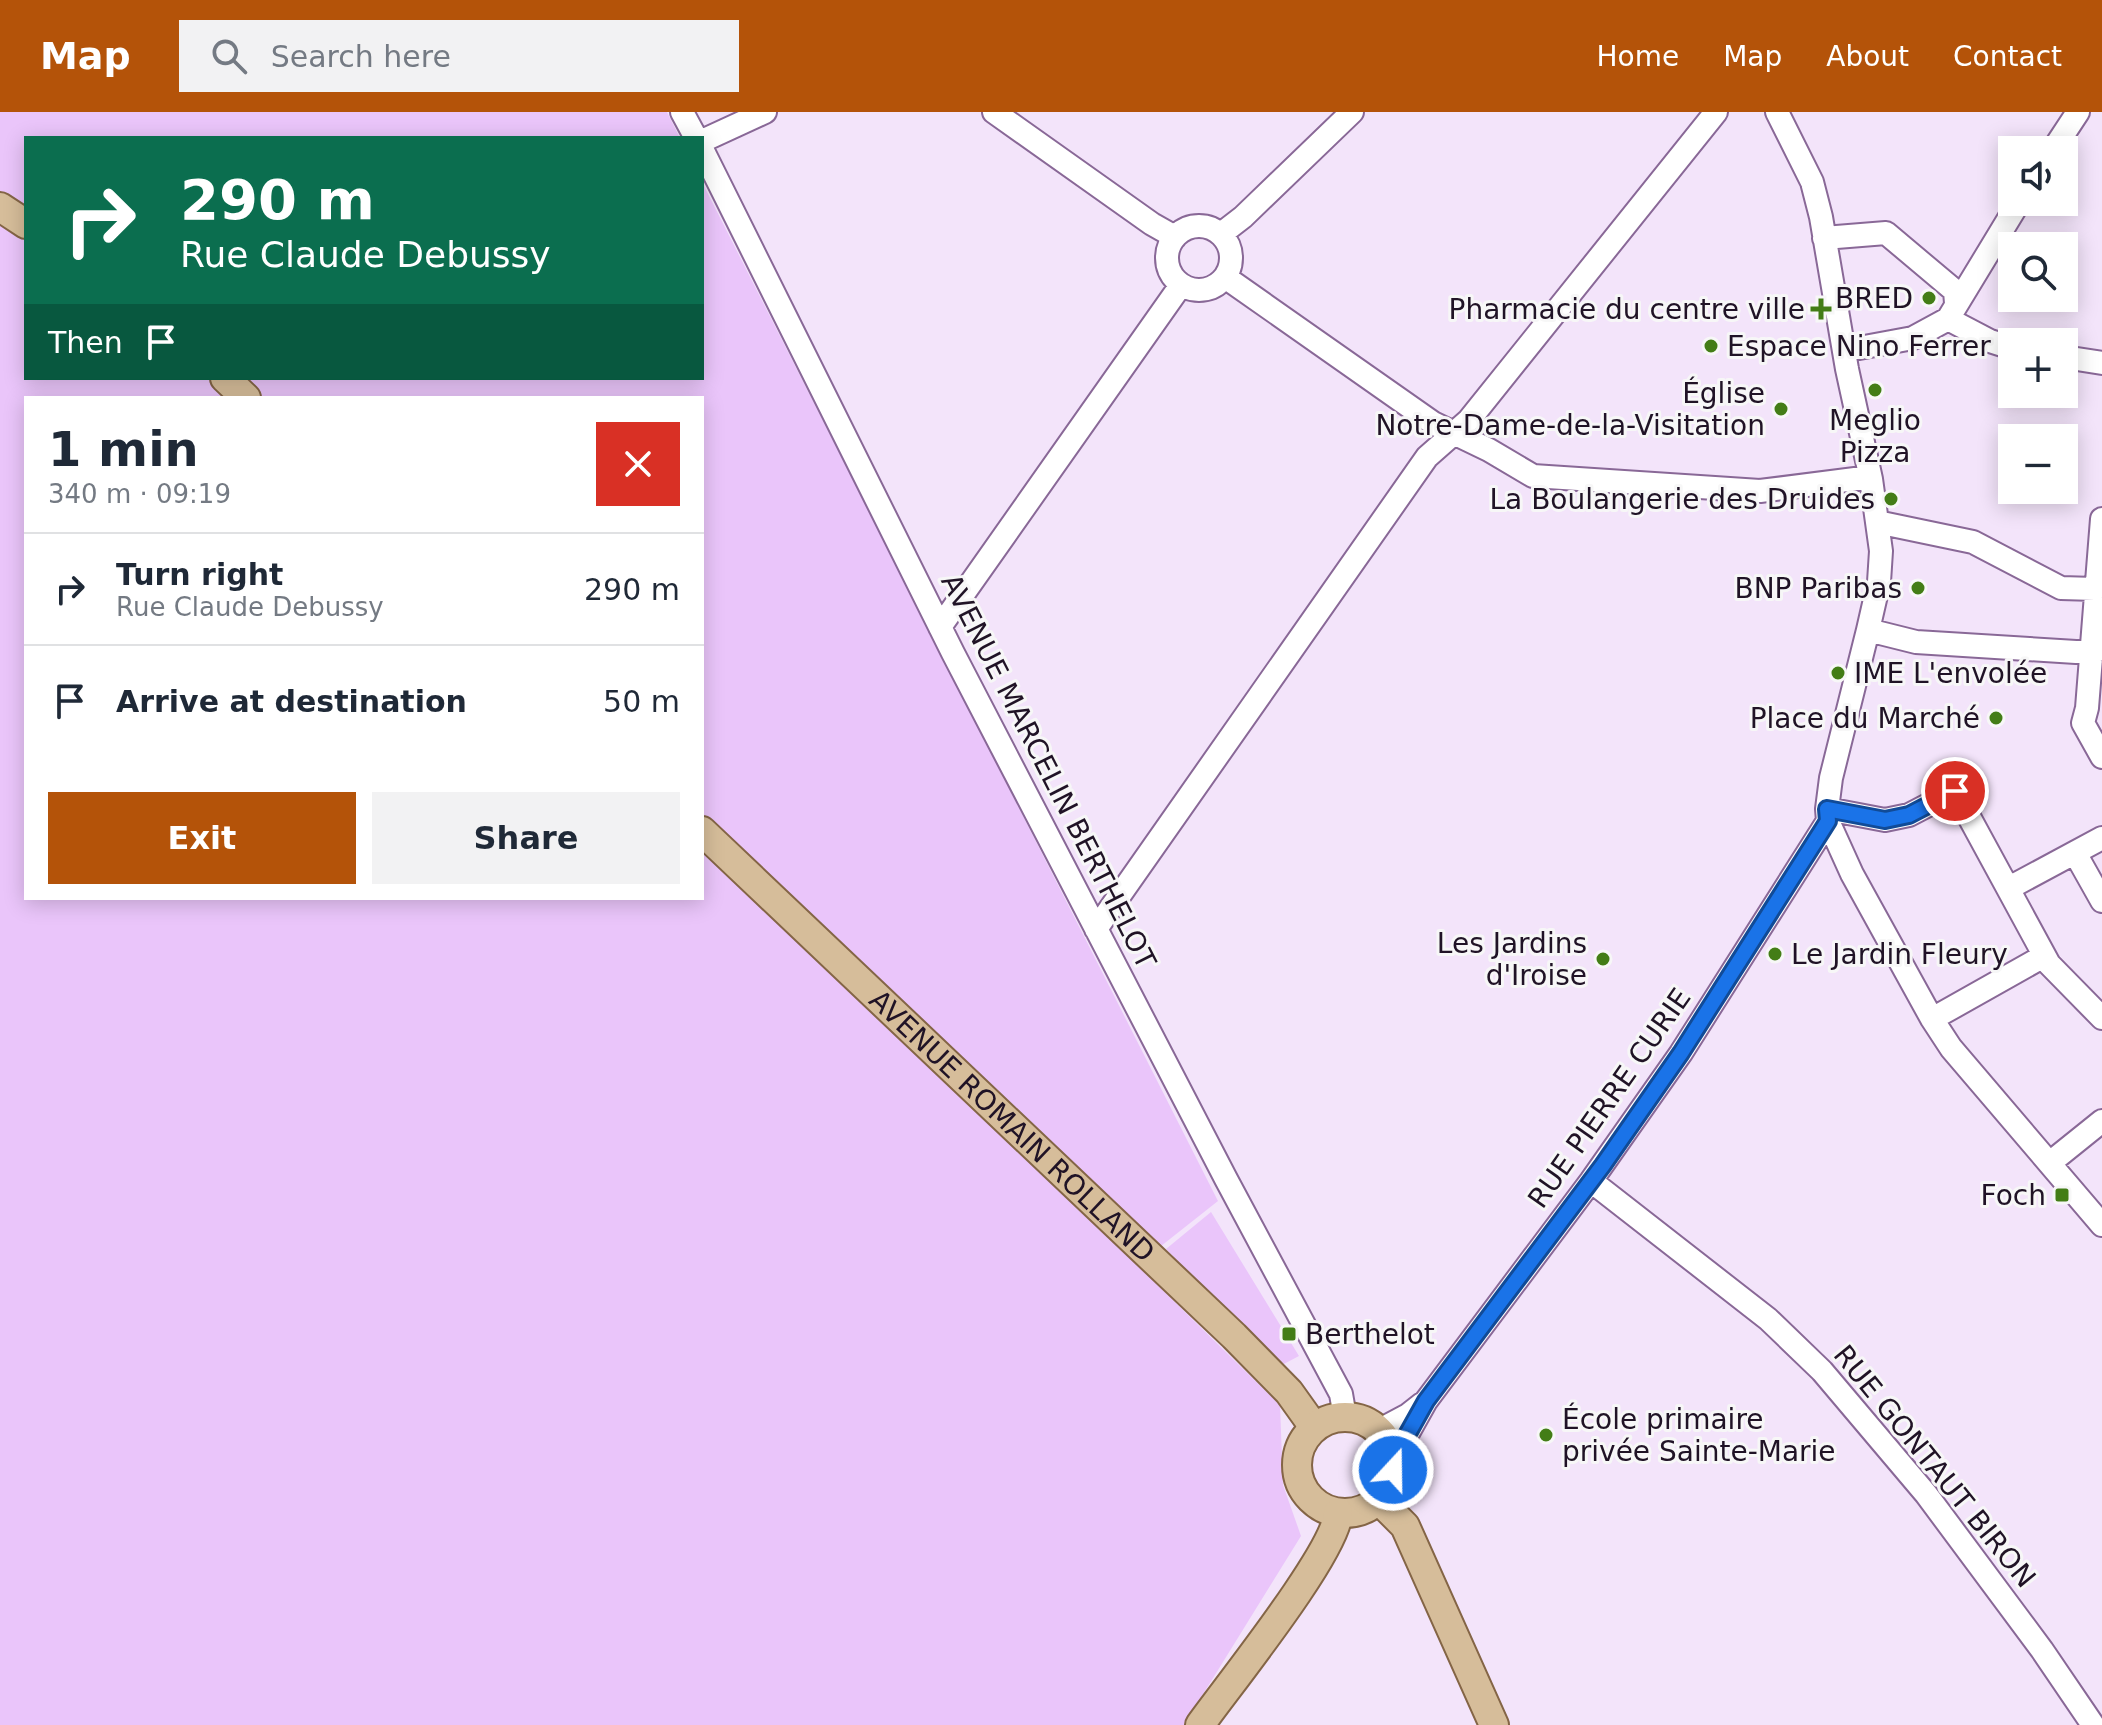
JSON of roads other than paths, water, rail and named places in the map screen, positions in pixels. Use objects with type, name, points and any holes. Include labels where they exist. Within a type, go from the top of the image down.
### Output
[{"type":"main road","points":[[0,207],[24,223]]},
{"type":"main road","points":[[227,380],[244,396]]},
{"type":"main road","name":"AVENUE ROMAIN ROLLAND","points":[[704,833],[1234,1336],[1289,1392],[1314,1427]]},
{"type":"main road","points":[[1345,1417],[1363,1421],[1378,1431],[1393,1460],[1391,1481],[1379,1500],[1360,1512],[1338,1513],[1327,1511],[1309,1498],[1298,1479],[1297,1456],[1300,1446],[1314,1427],[1334,1418],[1345,1417]]},
{"type":"main road","points":[[1379,1500],[1405,1526],[1494,1725]]},
{"type":"main road","points":[[1200,1725],[1311,1572],[1338,1524],[1338,1513]]},
{"type":"street","points":[[682,112],[695,136]]},
{"type":"street","points":[[704,140],[765,112]]},
{"type":"street","points":[[994,112],[1175,237]]},
{"type":"street","points":[[1221,234],[1243,217],[1352,112]]},
{"type":"street","points":[[1096,929],[1427,457],[1469,420],[1716,112]]},
{"type":"street","points":[[1777,112],[1812,182],[1871,479],[1881,551],[1879,582],[1831,778],[1828,815],[1852,874],[1951,1048],[2102,1225]]},
{"type":"street","points":[[2062,136],[2078,112]]},
{"type":"street","name":"AVENUE MARCELIN BERTHELOT","points":[[704,153],[940,627],[1341,1394],[1345,1417]]},
{"type":"street","points":[[1844,348],[1913,338],[1952,311],[2010,216]]},
{"type":"street","points":[[1203,226],[1221,234],[1231,250],[1232,260],[1225,277],[1210,289],[1181,285],[1168,268],[1167,257],[1175,237],[1192,227],[1203,226]]},
{"type":"street","points":[[1824,238],[1886,233],[1955,291],[1952,311]]},
{"type":"street","points":[[1225,277],[1433,423],[1522,471],[1546,478],[1760,491],[1871,479]]},
{"type":"street","points":[[940,627],[1181,285]]},
{"type":"street","points":[[1952,311],[1990,341],[1998,344]]},
{"type":"street","points":[[2078,359],[2102,363]]},
{"type":"street","points":[[2102,519],[2095,589],[2097,650],[2083,723],[2102,757]]},
{"type":"street","points":[[1877,522],[1973,542],[2061,588],[2095,589]]},
{"type":"street","points":[[1868,630],[1916,642],[2076,652],[2097,650]]},
{"type":"street","points":[[1828,815],[1885,820],[1909,815],[1955,791],[2049,964],[2101,1015]]},
{"type":"street","name":"RUE PIERRE CURIE","points":[[1393,1460],[1426,1401],[1591,1181],[1681,1053],[1828,815]]},
{"type":"street","points":[[2009,888],[2102,838]]},
{"type":"street","points":[[2075,853],[2102,901]]},
{"type":"street","points":[[1932,1019],[2044,956]]},
{"type":"street","points":[[2051,1162],[2102,1121]]},
{"type":"street","name":"RUE GONTAUT BIRON","points":[[1591,1181],[1768,1319],[1822,1371],[1926,1494],[2042,1650],[2093,1725]]},
{"type":"street","name":"RUE PIERRE CURIE","points":[[1378,1431],[1426,1401]]},
{"type":"place","name":"BRED","points":[[1929,298]]},
{"type":"place","name":"Pharmacie du centre ville","points":[[1821,309]]},
{"type":"place","name":"Espace Nino Ferrer","points":[[1711,346]]},
{"type":"place","name":"Meglio Pizza","points":[[1875,390]]},
{"type":"place","name":"Église Notre-Dame-de-la-Visitation","points":[[1781,409]]},
{"type":"place","name":"La Boulangerie des Druides","points":[[1891,499]]},
{"type":"place","name":"BNP Paribas","points":[[1918,588]]},
{"type":"place","name":"IME L'envolée","points":[[1838,673]]},
{"type":"place","name":"Place du Marché","points":[[1996,718]]},
{"type":"place","name":"Le Jardin Fleury","points":[[1775,954]]},
{"type":"place","name":"Les Jardins d'Iroise","points":[[1603,959]]},
{"type":"place","name":"Foch","points":[[2062,1195]]},
{"type":"place","name":"Berthelot","points":[[1289,1334]]},
{"type":"place","name":"École primaire privée Sainte-Marie","points":[[1546,1435]]}]
